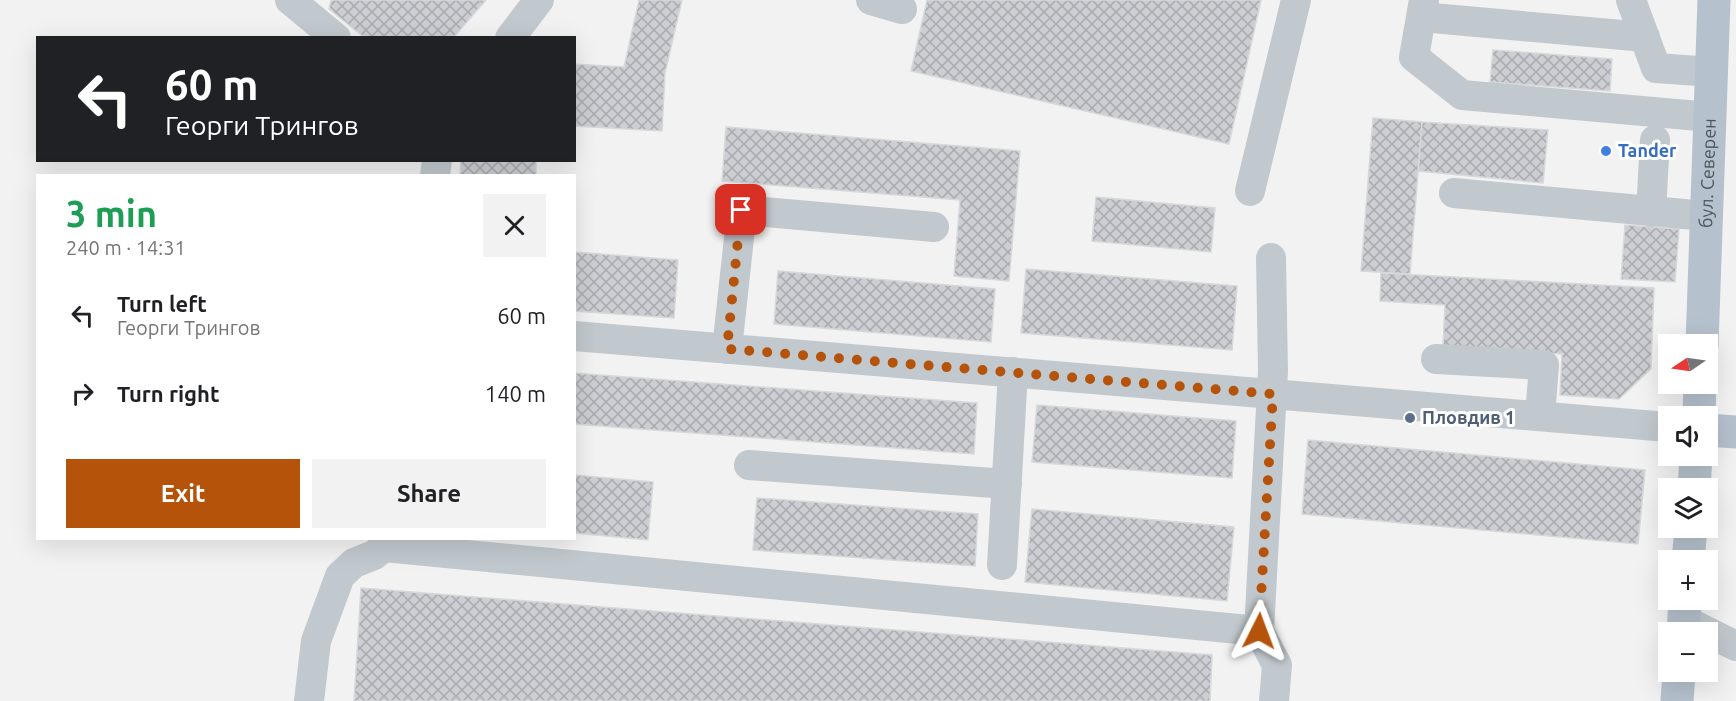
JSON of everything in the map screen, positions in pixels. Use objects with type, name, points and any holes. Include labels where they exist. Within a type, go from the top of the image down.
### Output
[{"type":"main road","name":"бул. Северен","points":[[1702,334],[1714,0]]},
{"type":"main road","points":[[1718,431],[1736,432]]},
{"type":"main road","points":[[1677,701],[1678,682]]},
{"type":"street","points":[[290,0],[334,36]]},
{"type":"street","points":[[512,36],[539,0]]},
{"type":"street","points":[[871,0],[902,9]]},
{"type":"street","points":[[1250,191],[1296,0]]},
{"type":"street","points":[[1630,0],[1656,68],[1712,72]]},
{"type":"street","points":[[1645,38],[1422,9],[1414,57],[1462,94],[1710,117]]},
{"type":"street","points":[[1651,212],[1655,140]]},
{"type":"street","points":[[1454,193],[1706,216]]},
{"type":"street","points":[[727,349],[741,210],[934,226]]},
{"type":"street","points":[[1271,258],[1273,394],[1259,631],[1277,665],[1274,701]]},
{"type":"street","points":[[576,336],[1658,427]]},
{"type":"street","points":[[1436,359],[1544,365],[1540,416]]},
{"type":"street","points":[[1002,565],[1013,372]]},
{"type":"street","points":[[749,465],[1007,484]]},
{"type":"street","points":[[309,701],[316,641],[340,576],[354,563],[374,555],[385,543],[1259,631]]},
{"type":"street","points":[[1684,618],[1736,646]]},
{"type":"building","points":[[331,0],[486,0],[455,36],[363,36],[329,9]]},
{"type":"building","points":[[639,0],[682,0],[665,73],[662,131],[576,126],[576,64],[624,67]]},
{"type":"building","points":[[927,0],[1261,0],[1229,144],[911,71]]},
{"type":"building","points":[[1493,50],[1612,59],[1610,91],[1490,82]]},
{"type":"building","points":[[1373,118],[1422,122],[1410,274],[1361,271]]},
{"type":"building","points":[[1422,122],[1548,130],[1543,183],[1418,171]]},
{"type":"building","points":[[726,127],[1020,151],[1009,281],[954,276],[960,200],[722,181]]},
{"type":"building","points":[[461,162],[536,162],[536,174],[460,174]]},
{"type":"building","points":[[1096,197],[1215,208],[1211,252],[1092,241]]},
{"type":"building","points":[[1625,225],[1679,229],[1675,282],[1621,279]]},
{"type":"building","points":[[576,252],[678,260],[674,318],[576,311]]},
{"type":"building","points":[[1026,269],[1237,286],[1232,350],[1021,333]]},
{"type":"building","points":[[778,271],[995,289],[991,342],[774,324]]},
{"type":"building","points":[[1381,273],[1654,288],[1651,369],[1619,399],[1560,395],[1562,354],[1443,347],[1445,305],[1380,301]]},
{"type":"building","points":[[576,373],[977,403],[974,454],[576,424]]},
{"type":"building","points":[[1037,405],[1236,421],[1232,478],[1032,462]]},
{"type":"building","points":[[1308,440],[1645,470],[1638,544],[1302,514]]},
{"type":"building","points":[[576,475],[653,482],[648,540],[576,533]]},
{"type":"building","points":[[757,498],[978,514],[975,566],[753,550]]},
{"type":"building","points":[[1032,509],[1234,527],[1227,601],[1025,582]]},
{"type":"building","points":[[361,588],[1212,655],[1210,701],[354,701]]},
{"type":"place","name":"Tander","points":[[1606,151]]},
{"type":"place","name":"Пловдив 1","points":[[1410,418]]},
{"type":"route","points":[[741,210],[727,349],[1273,394],[1259,631]]}]
